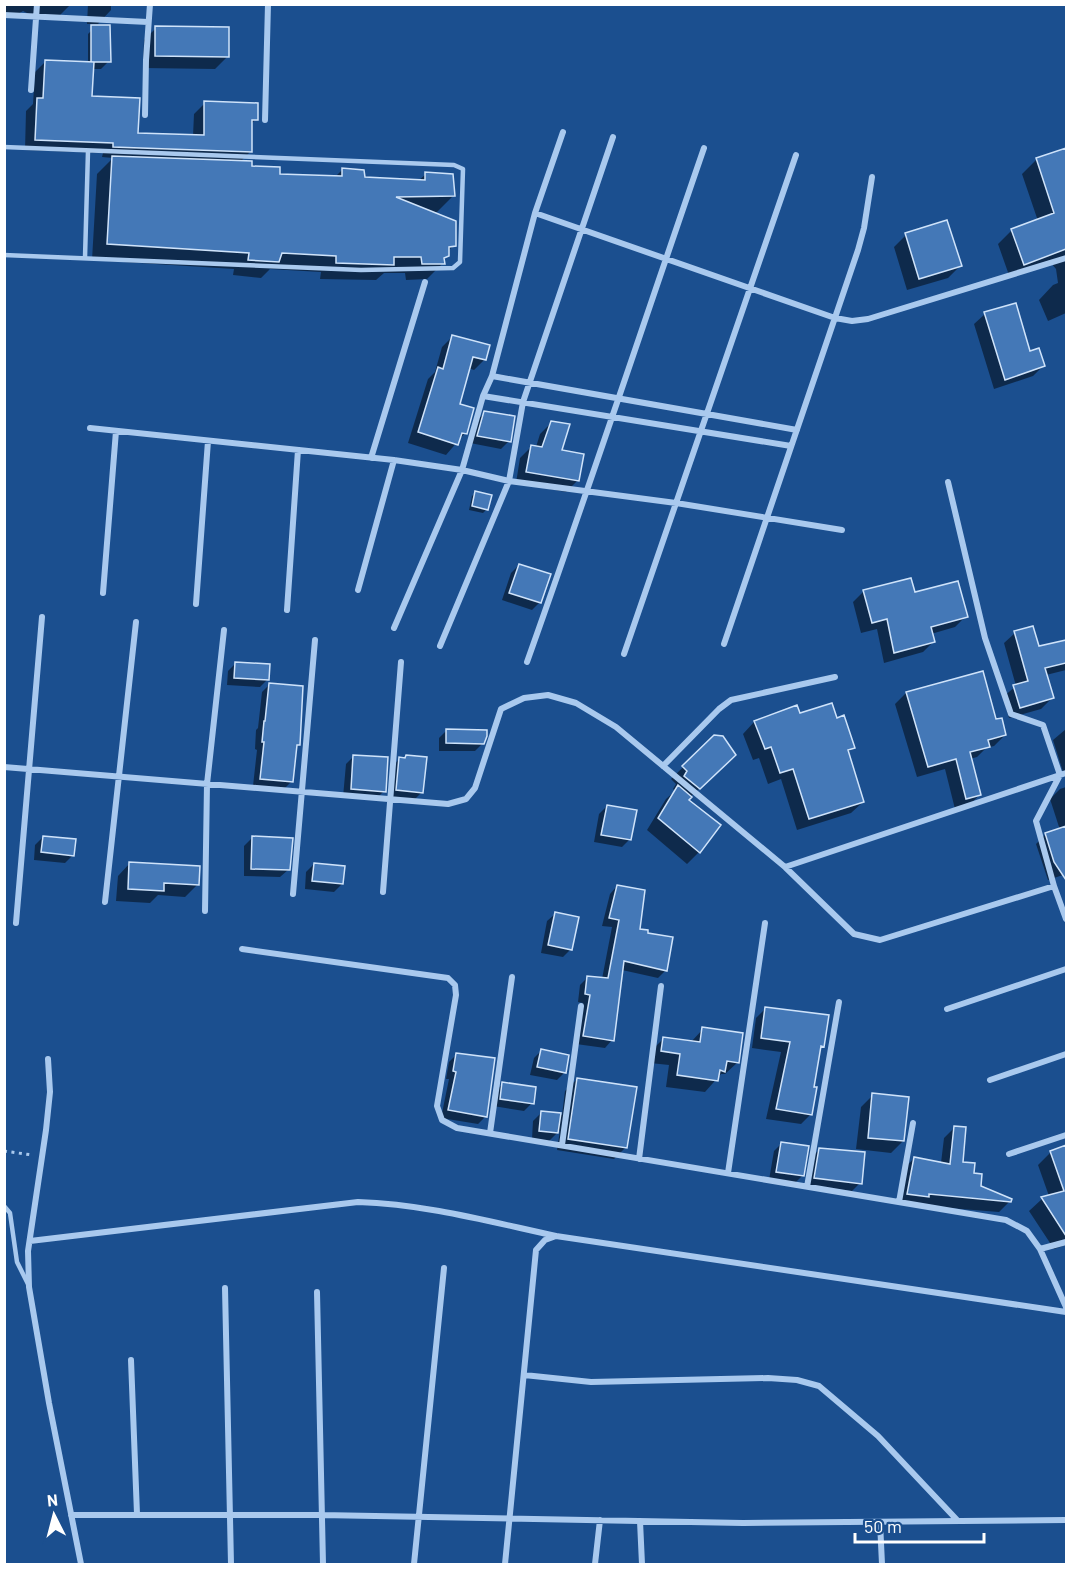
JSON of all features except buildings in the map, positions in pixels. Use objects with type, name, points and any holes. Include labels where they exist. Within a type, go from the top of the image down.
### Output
[{"type":"street","points":[[32,90],[37,4]]},
{"type":"street","points":[[145,115],[150,4]]},
{"type":"street","points":[[265,120],[268,4]]},
{"type":"street","points":[[4,15],[148,22]]},
{"type":"street","points":[[394,628],[462,470],[483,396],[492,376],[535,213],[563,132]]},
{"type":"street","points":[[440,646],[508,481],[523,402],[613,137]]},
{"type":"street","points":[[527,662],[588,491],[611,416],[704,148]]},
{"type":"street","points":[[624,654],[795,154]]},
{"type":"street","points":[[724,644],[864,228],[872,177]]},
{"type":"street","points":[[535,213],[835,318],[852,321],[868,319],[1066,258]]},
{"type":"street","points":[[370,458],[425,282]]},
{"type":"street","points":[[492,376],[797,430]]},
{"type":"street","points":[[483,396],[791,446]]},
{"type":"street","points":[[90,428],[394,460],[462,470],[508,481],[676,503],[842,530]]},
{"type":"street","points":[[103,593],[116,431]]},
{"type":"street","points":[[196,604],[208,441]]},
{"type":"street","points":[[287,610],[298,450]]},
{"type":"street","points":[[358,590],[394,460]]},
{"type":"street","points":[[948,482],[985,638],[1011,714],[1043,725],[1063,774]]},
{"type":"street","points":[[16,923],[42,616]]},
{"type":"street","points":[[105,902],[136,622]]},
{"type":"street","points":[[205,911],[207,784],[224,630]]},
{"type":"street","points":[[293,894],[315,640]]},
{"type":"street","points":[[383,892],[401,662]]},
{"type":"street","points":[[663,766],[719,709],[731,700],[835,677]]},
{"type":"street","points":[[4,767],[448,804],[466,799],[475,788],[501,709],[524,699],[548,695],[576,703],[616,727],[785,867],[854,934],[880,940],[1054,886]]},
{"type":"street","points":[[785,867],[1063,774]]},
{"type":"street","points":[[1063,774],[1036,821],[1054,886],[1066,919]]},
{"type":"street","points":[[728,1173],[765,923]]},
{"type":"street","points":[[242,950],[448,978],[454,985],[456,995],[437,1106],[442,1120],[457,1128],[1006,1220],[1027,1231],[1040,1249],[1066,1307]]},
{"type":"street","points":[[947,1009],[1066,969]]},
{"type":"street","points":[[490,1133],[512,977]]},
{"type":"street","points":[[639,1158],[662,986]]},
{"type":"street","points":[[807,1187],[839,1002]]},
{"type":"street","points":[[562,1145],[581,1006]]},
{"type":"street","points":[[990,1080],[1066,1054]]},
{"type":"street","points":[[48,1059],[50,1092],[30,1241],[29,1287],[81,1564]]},
{"type":"street","points":[[899,1202],[913,1123]]},
{"type":"street","points":[[1010,1154],[1066,1135]]},
{"type":"street","points":[[30,1241],[358,1202],[382,1203],[436,1211],[556,1236],[1066,1312]]},
{"type":"street","points":[[505,1564],[536,1250],[544,1240],[556,1236]]},
{"type":"street","points":[[1040,1249],[1066,1242]]},
{"type":"street","points":[[414,1564],[444,1268]]},
{"type":"street","points":[[225,1288],[231,1564]]},
{"type":"street","points":[[317,1292],[323,1564]]},
{"type":"street","points":[[131,1360],[137,1514]]},
{"type":"street","points":[[524,1375],[591,1382],[768,1378],[797,1380],[819,1386],[878,1436],[958,1521]]},
{"type":"street","points":[[71,1515],[418,1516],[743,1523],[1066,1520]]},
{"type":"street","points":[[595,1564],[600,1520]]},
{"type":"street","points":[[640,1521],[642,1564]]},
{"type":"street","points":[[880,1522],[882,1564]]},
{"type":"lane","points":[[4,147],[454,165],[463,170],[460,262],[453,268],[361,270],[4,255]]},
{"type":"lane","points":[[85,258],[88,150]]},
{"type":"lane","points":[[4,1206],[10,1214],[17,1262],[29,1287]]},
{"type":"path","points":[[4,1151],[43,1157]]}]
